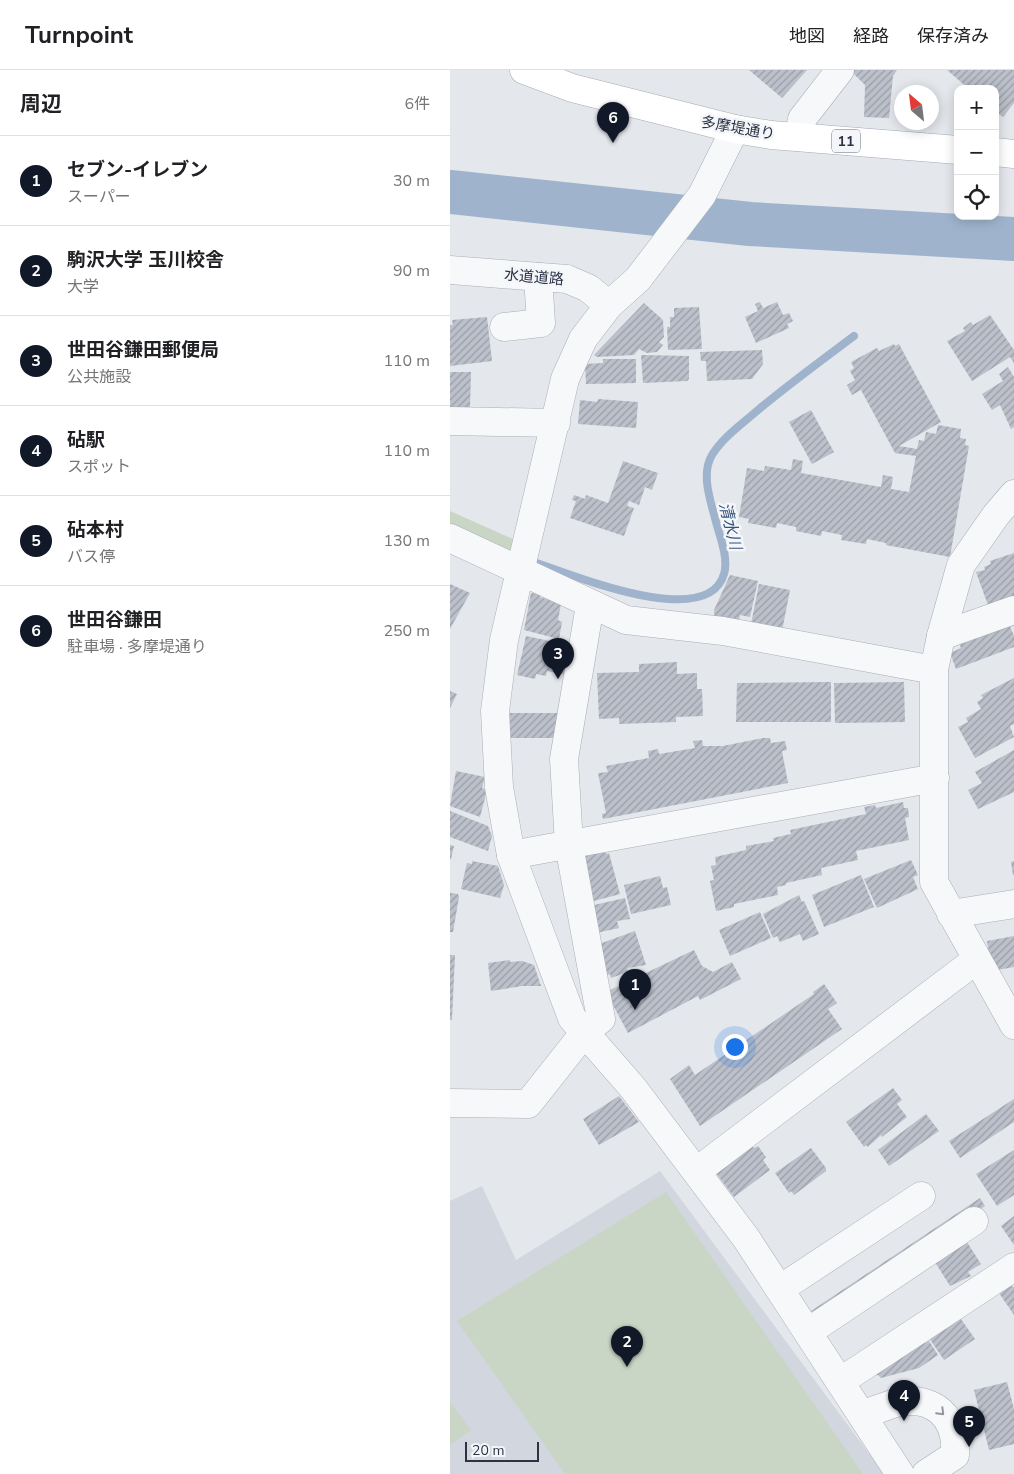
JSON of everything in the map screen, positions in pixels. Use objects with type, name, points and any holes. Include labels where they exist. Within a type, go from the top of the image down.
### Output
[{"type":"main road","name":"多摩堤通り","points":[[524,70],[730,141],[800,137],[954,150]]},
{"type":"main road","points":[[999,152],[1014,154]]},
{"type":"street","points":[[800,137],[802,119],[840,70]]},
{"type":"street","points":[[730,141],[702,195],[638,279],[610,305],[583,339],[565,379],[504,640],[496,711],[499,787],[510,855],[572,1018],[633,1088],[698,1171],[841,1380],[900,1474]]},
{"type":"street","name":"水道道路","points":[[450,270],[567,279],[588,288],[610,305]]},
{"type":"street","points":[[504,327],[541,323],[538,277]]},
{"type":"street","points":[[450,421],[556,423]]},
{"type":"street","points":[[1014,494],[996,514],[961,565],[941,636],[934,670],[934,882],[1014,1025]]},
{"type":"street","points":[[450,538],[590,605],[626,620],[723,631],[934,670]]},
{"type":"street","points":[[450,1103],[528,1104],[585,1032],[601,1019],[569,845],[564,759],[590,605]]},
{"type":"street","points":[[941,636],[1014,610]]},
{"type":"street","points":[[510,855],[935,778]]},
{"type":"street","points":[[951,914],[1014,904]]},
{"type":"street","points":[[698,1171],[976,960]]},
{"type":"street","points":[[780,1289],[921,1196]]},
{"type":"street","points":[[808,1332],[974,1221]]},
{"type":"street","points":[[841,1380],[1014,1267]]},
{"type":"street","points":[[863,1414],[899,1402],[931,1403],[945,1414],[952,1428],[956,1454],[926,1474]]},
{"type":"shaded area","points":[[660,1171],[884,1474],[450,1474],[450,1201],[482,1186],[516,1260]]},
{"type":"green space","points":[[450,511],[522,543],[516,571],[450,538]]},
{"type":"green space","points":[[666,1192],[863,1474],[565,1474],[457,1321]]},
{"type":"green space","points":[[450,1402],[471,1430],[450,1445]]},
{"type":"building","points":[[749,70],[807,70],[782,98]]},
{"type":"building","points":[[854,70],[897,70],[893,76],[889,118],[864,117],[865,85],[852,72]]},
{"type":"building","points":[[947,70],[1014,70],[1014,103],[1003,117],[999,114],[999,85],[964,85]]},
{"type":"building","points":[[760,302],[763,308],[777,302],[783,315],[789,313],[793,321],[787,324],[789,328],[756,343],[745,317],[758,311],[755,304]]},
{"type":"building","points":[[644,303],[663,320],[664,337],[659,342],[663,345],[657,352],[647,353],[639,349],[634,355],[597,357],[594,355]]},
{"type":"building","points":[[699,307],[702,349],[668,350],[667,327],[670,327],[670,317],[674,317],[674,308]]},
{"type":"building","points":[[990,315],[1014,350],[1014,363],[1010,357],[972,381],[947,341],[965,331],[963,328],[971,322],[973,325]]},
{"type":"building","points":[[487,317],[492,361],[450,366],[450,325],[453,325],[452,320]]},
{"type":"building","points":[[894,344],[895,346],[899,344],[941,422],[899,446],[917,449],[919,440],[924,441],[926,432],[936,434],[938,425],[961,429],[960,438],[966,439],[965,445],[969,446],[950,557],[886,545],[886,543],[867,539],[866,544],[841,540],[842,535],[822,531],[821,536],[796,531],[796,527],[777,523],[776,528],[748,523],[749,519],[739,517],[747,468],[764,471],[765,466],[791,470],[793,459],[803,461],[801,473],[881,487],[883,475],[893,477],[891,489],[909,492],[916,456],[895,453],[861,390],[852,395],[847,385],[855,380],[850,371],[854,368],[851,362],[877,348],[879,351]]},
{"type":"building","points":[[762,350],[763,364],[752,379],[707,381],[706,361],[701,361],[700,352]]},
{"type":"building","points":[[641,355],[689,356],[689,379],[687,381],[643,383]]},
{"type":"building","points":[[603,359],[636,359],[636,383],[586,384],[585,364],[603,363]]},
{"type":"building","points":[[1008,367],[1014,377],[1014,427],[1011,429],[1000,405],[992,410],[982,394],[1003,381],[999,374]]},
{"type":"building","points":[[450,372],[471,372],[470,407],[450,407]]},
{"type":"building","points":[[598,399],[638,402],[636,428],[578,424],[580,400],[597,402]]},
{"type":"building","points":[[811,410],[834,452],[812,464],[789,422]]},
{"type":"building","points":[[623,461],[658,473],[652,490],[645,487],[639,505],[629,501],[627,506],[634,508],[624,536],[570,518],[576,501],[572,500],[574,495],[585,499],[586,495],[608,503]]},
{"type":"building","points":[[1014,553],[1014,600],[989,608],[976,572],[985,570],[984,567],[991,564],[990,561]]},
{"type":"building","points":[[730,575],[758,581],[750,617],[740,615],[738,624],[715,622],[714,610]]},
{"type":"building","points":[[450,584],[470,593],[450,629]]},
{"type":"building","points":[[759,584],[790,590],[782,631],[751,624]]},
{"type":"building","points":[[531,593],[540,594],[540,597],[561,604],[558,620],[562,622],[559,639],[524,630]]},
{"type":"building","points":[[1008,621],[1014,636],[1014,647],[956,669],[950,653],[961,648],[958,641]]},
{"type":"building","points":[[526,636],[573,646],[567,675],[547,671],[546,676],[536,674],[535,679],[517,675]]},
{"type":"building","points":[[677,662],[677,674],[697,673],[697,689],[702,689],[703,716],[676,717],[676,722],[619,724],[619,718],[599,719],[597,673],[639,672],[639,664]]},
{"type":"building","points":[[1014,678],[1014,724],[1010,726],[1014,737],[975,758],[958,727],[968,722],[966,718],[981,709],[977,702],[983,698],[981,695]]},
{"type":"building","points":[[831,682],[831,722],[736,722],[737,683]]},
{"type":"building","points":[[904,682],[905,722],[835,723],[834,683]]},
{"type":"building","points":[[450,691],[457,694],[450,708]]},
{"type":"building","points":[[510,713],[561,713],[558,738],[509,738]]},
{"type":"building","points":[[770,738],[771,743],[785,741],[787,750],[782,751],[788,783],[603,819],[602,814],[606,813],[598,773],[608,772],[606,766],[649,758],[648,751],[658,749],[659,754],[695,748],[693,741],[702,740],[703,746],[723,746]]},
{"type":"building","points":[[1014,750],[1014,792],[978,809],[968,790],[982,783],[975,772]]},
{"type":"building","points":[[456,771],[485,777],[482,788],[487,790],[480,817],[450,806]]},
{"type":"building","points":[[903,802],[904,808],[908,808],[909,817],[905,818],[909,840],[856,851],[858,860],[821,868],[822,875],[786,883],[786,885],[777,887],[778,895],[734,904],[734,907],[716,911],[710,881],[714,880],[711,866],[716,865],[715,857],[746,850],[746,846],[774,841],[773,838],[791,834],[790,830],[866,814],[864,807],[875,805],[876,808]]},
{"type":"building","points":[[450,811],[488,826],[492,836],[488,851],[450,837]]},
{"type":"building","points":[[450,845],[454,846],[451,859],[450,859]]},
{"type":"building","points":[[605,850],[606,854],[609,853],[620,894],[594,901],[579,857]]},
{"type":"building","points":[[911,860],[918,875],[913,877],[918,889],[877,908],[864,879]]},
{"type":"building","points":[[472,861],[498,866],[504,885],[500,898],[461,889],[467,863],[472,864]]},
{"type":"building","points":[[1014,861],[1014,875],[1013,875],[1011,862]]},
{"type":"building","points":[[861,875],[874,907],[824,927],[812,895]]},
{"type":"building","points":[[660,876],[663,888],[667,887],[671,905],[631,914],[624,885]]},
{"type":"building","points":[[450,893],[458,894],[459,897],[453,932],[450,932]]},
{"type":"building","points":[[799,895],[802,902],[804,901],[819,934],[803,941],[800,934],[780,942],[777,936],[773,938],[763,914]]},
{"type":"building","points":[[625,898],[630,919],[617,921],[619,928],[587,935],[581,908]]},
{"type":"building","points":[[760,912],[771,938],[730,956],[719,930]]},
{"type":"building","points":[[635,931],[646,965],[627,968],[628,972],[611,978],[610,974],[600,977],[591,947]]},
{"type":"building","points":[[1014,936],[1014,967],[992,971],[987,941]]},
{"type":"building","points":[[694,950],[702,966],[713,972],[732,962],[741,979],[700,1000],[698,996],[628,1033],[606,992]]},
{"type":"building","points":[[450,955],[455,955],[452,1020],[450,1020]]},
{"type":"building","points":[[510,960],[510,962],[522,961],[534,965],[541,986],[522,986],[491,991],[488,963]]},
{"type":"building","points":[[824,984],[837,1003],[828,1009],[842,1029],[700,1126],[670,1079],[689,1065],[695,1075],[814,994],[813,992]]},
{"type":"building","points":[[893,1088],[902,1100],[897,1104],[907,1117],[882,1137],[881,1135],[868,1147],[866,1145],[864,1147],[846,1122]]},
{"type":"building","points":[[619,1096],[639,1122],[599,1145],[583,1119]]},
{"type":"building","points":[[1014,1099],[1014,1122],[960,1158],[949,1141]]},
{"type":"building","points":[[926,1114],[939,1131],[889,1166],[878,1150]]},
{"type":"building","points":[[752,1146],[754,1148],[758,1146],[766,1157],[763,1160],[770,1170],[734,1197],[716,1173]]},
{"type":"building","points":[[811,1148],[826,1168],[826,1171],[794,1195],[791,1191],[789,1193],[775,1173]]},
{"type":"building","points":[[1014,1150],[1014,1195],[997,1206],[976,1174]]},
{"type":"building","points":[[980,1198],[985,1206],[816,1319],[811,1311]]},
{"type":"building","points":[[1014,1216],[1014,1245],[1001,1226]]},
{"type":"building","points":[[965,1239],[981,1264],[968,1272],[971,1276],[950,1286],[933,1259]]},
{"type":"building","points":[[1011,1286],[1014,1287],[1014,1315],[999,1293]]},
{"type":"building","points":[[956,1312],[975,1339],[944,1360],[927,1335]]},
{"type":"building","points":[[921,1336],[925,1343],[929,1341],[938,1355],[919,1368],[881,1378],[878,1375],[871,1376]]},
{"type":"building","points":[[1007,1382],[1014,1409],[1014,1444],[989,1450],[974,1390]]},
{"type":"waterway","points":[[450,192],[750,224],[1014,239]]},
{"type":"waterway","name":"清水川","points":[[528,560],[572,576],[634,594],[665,599],[692,598],[712,591],[724,574],[725,567],[723,546],[711,503],[707,478],[707,470],[712,455],[722,442],[739,426],[854,336]]},
{"type":"place","name":"世田谷鎌田","points":[[613,143]]},
{"type":"place","name":"世田谷鎌田郵便局","points":[[558,679]]},
{"type":"place","name":"セブン-イレブン","points":[[635,1010]]},
{"type":"place","name":"駒沢大学 玉川校舎","points":[[627,1367]]},
{"type":"place","name":"砧駅","points":[[904,1421]]},
{"type":"place","name":"砧本村","points":[[969,1447]]}]
